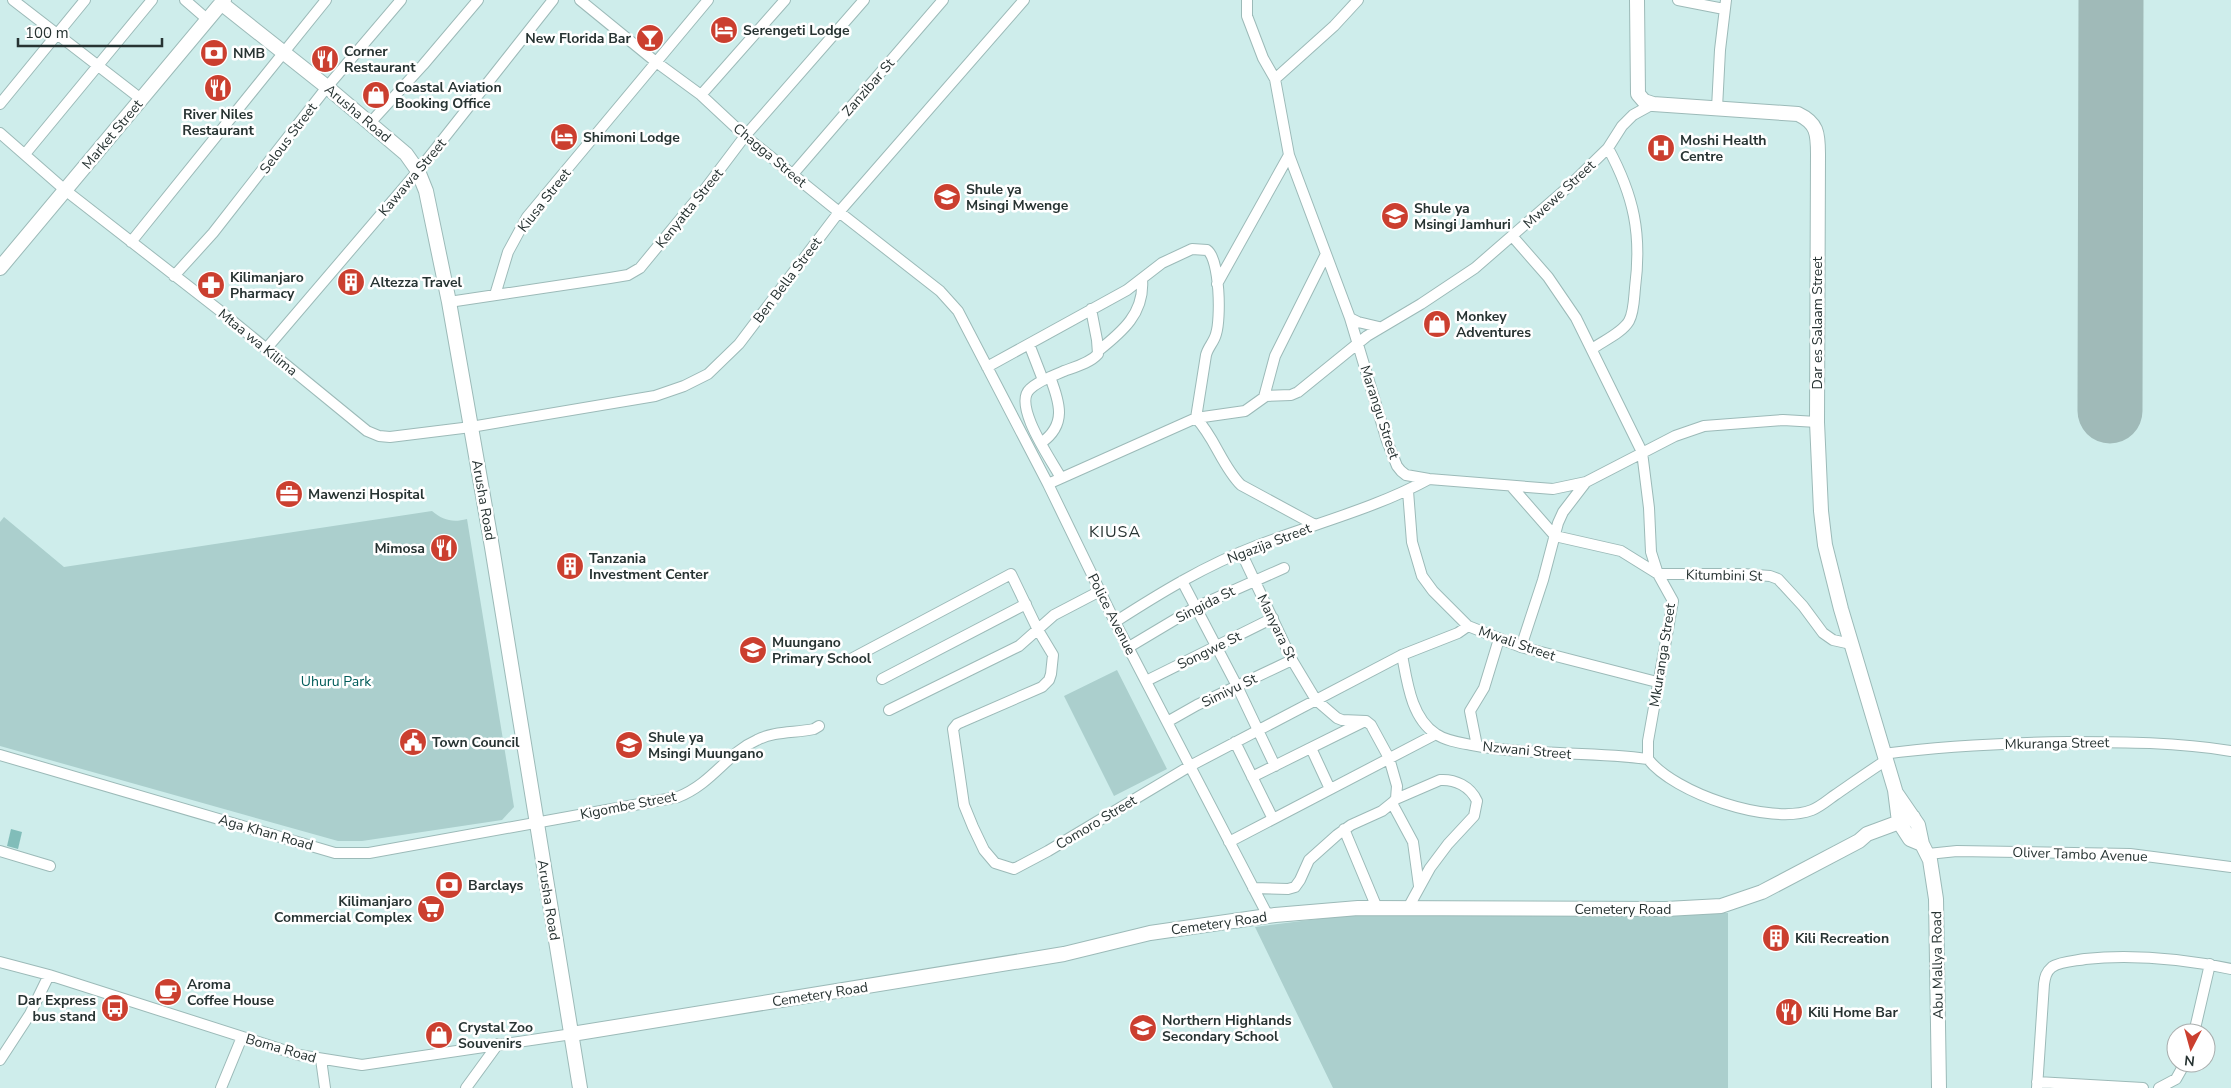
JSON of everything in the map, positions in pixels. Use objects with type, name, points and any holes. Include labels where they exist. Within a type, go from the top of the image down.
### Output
[{"type":"main road","points":[[1637,0],[1638,94],[1644,101],[1653,104]]},
{"type":"main road","name":"Market Street","points":[[0,268],[222,1]]},
{"type":"main road","name":"Arusha Road","points":[[222,1],[406,154],[418,171],[429,201],[471,427],[580,1088]]},
{"type":"main road","name":"Dar es Salaam Street","points":[[1653,104],[1798,114],[1808,119],[1814,126],[1818,138],[1817,422],[1821,511],[1825,545],[1884,758],[1908,824]]},
{"type":"main road","points":[[1908,824],[1910,838],[1925,849]]},
{"type":"main road","name":"Cemetery Road","points":[[572,1034],[1064,954],[1150,933],[1268,916],[1378,908],[1656,909],[1720,906],[1762,892],[1859,841],[1867,834],[1908,824]]},
{"type":"main road","name":"Abu Mallya Road","points":[[1925,849],[1936,899],[1939,1088]]},
{"type":"street","points":[[13,0],[98,68],[141,99]]},
{"type":"street","points":[[0,104],[85,0]]},
{"type":"street","points":[[25,154],[98,68],[152,0]]},
{"type":"street","points":[[185,0],[208,20]]},
{"type":"street","points":[[131,242],[326,0]]},
{"type":"street","name":"Selous Street","points":[[174,276],[236,205],[327,87],[401,0]]},
{"type":"street","points":[[370,123],[423,65],[478,0]]},
{"type":"street","name":"Kawawa Street","points":[[266,349],[418,171],[553,0]]},
{"type":"street","name":"Chagga Street","points":[[580,0],[656,62],[701,95],[746,136],[940,291],[958,311]]},
{"type":"street","name":"Kiusa Street","points":[[495,294],[508,252],[527,217],[708,0]]},
{"type":"street","points":[[701,95],[785,0]]},
{"type":"street","name":"Kenyatta Street","points":[[449,302],[628,275],[640,268],[746,136],[864,0]]},
{"type":"street","name":"Zanzibar St","points":[[793,174],[943,0]]},
{"type":"street","name":"Ben Bella Street","points":[[471,427],[655,396],[684,386],[708,374],[739,344],[839,212],[1024,0]]},
{"type":"street","name":"Marangu Street","points":[[1247,0],[1247,16],[1263,58],[1275,79],[1289,155],[1350,318],[1397,466],[1406,475],[1512,487],[1553,489],[1586,482],[1675,436],[1704,426],[1783,420],[1817,422]]},
{"type":"street","points":[[1275,79],[1334,26],[1358,0]]},
{"type":"street","points":[[1678,0],[1725,4],[1717,108]]},
{"type":"street","name":"Mwewe Street","points":[[1264,397],[1298,392],[1379,327],[1421,304],[1476,268],[1513,237],[1608,148],[1622,126],[1633,115],[1653,104]]},
{"type":"street","name":"Mtaa wa Kilima","points":[[0,133],[66,190],[367,431],[380,436],[390,437],[471,427]]},
{"type":"street","points":[[1592,349],[1626,325],[1630,320],[1637,275],[1638,238],[1636,220],[1619,168],[1608,148]]},
{"type":"street","points":[[1216,284],[1289,155]]},
{"type":"street","name":"Mkuranga Street","points":[[1513,237],[1564,298],[1592,349],[1642,452],[1649,508],[1651,552],[1658,574],[1673,601],[1657,682],[1648,741],[1648,759],[1664,776],[1713,800],[1740,808],[1793,813],[1815,809],[1884,758],[1932,748],[2017,743],[2106,742],[2189,744],[2231,751]]},
{"type":"street","points":[[987,367],[1127,290],[1162,263],[1192,249],[1200,248],[1211,253],[1219,299],[1217,328],[1206,355],[1196,418]]},
{"type":"street","points":[[1048,484],[1196,418],[1245,412],[1251,409],[1264,397],[1275,356],[1326,254]]},
{"type":"street","points":[[1098,351],[1118,334],[1138,310],[1142,296],[1142,279]]},
{"type":"street","points":[[1061,478],[1041,443],[1024,404],[1025,396],[1030,388],[1096,357],[1098,351],[1091,309]]},
{"type":"street","name":"Police Avenue","points":[[958,311],[1268,916]]},
{"type":"street","points":[[1350,318],[1379,327]]},
{"type":"street","points":[[1029,344],[1058,397],[1060,413],[1052,435],[1041,443]]},
{"type":"street","points":[[1196,418],[1204,427],[1227,467],[1241,484],[1315,525]]},
{"type":"street","name":"Ngazija Street","points":[[1116,622],[1153,597],[1241,552],[1408,491],[1429,479]]},
{"type":"street","points":[[1521,647],[1563,512],[1586,482]]},
{"type":"street","points":[[1512,487],[1555,536],[1621,551],[1658,574]]},
{"type":"street","name":"Mwali Street","points":[[1408,491],[1412,542],[1422,576],[1432,591],[1468,626],[1521,647],[1657,682]]},
{"type":"street","name":"Manyara St","points":[[1241,552],[1292,660],[1316,700]]},
{"type":"street","name":"Singida St","points":[[1129,647],[1196,607],[1284,568]]},
{"type":"street","name":"Kitumbini St","points":[[1658,574],[1714,573],[1770,576],[1778,580],[1803,606],[1823,633],[1833,640],[1851,644]]},
{"type":"street","points":[[851,659],[1012,574],[1038,630]]},
{"type":"street","points":[[1182,581],[1237,686],[1275,766]]},
{"type":"street","points":[[889,710],[1019,646],[1054,615],[1100,591]]},
{"type":"street","points":[[882,679],[1026,604]]},
{"type":"street","name":"Songwe St","points":[[1146,681],[1273,618]]},
{"type":"street","name":"Comoro Street","points":[[1038,630],[1052,655],[1053,667],[1049,680],[1042,687],[957,724],[953,729],[964,805],[984,850],[995,863],[1014,869],[1025,865],[1190,766],[1402,655],[1458,633],[1468,626]]},
{"type":"street","points":[[1477,746],[1470,711],[1484,688],[1498,639]]},
{"type":"street","points":[[1229,842],[1436,734],[1416,708],[1402,655]]},
{"type":"street","name":"Simiyu St","points":[[1167,722],[1292,660]]},
{"type":"street","points":[[1316,700],[1342,720],[1366,721],[1375,730],[1389,758],[1397,786],[1394,801],[1413,842],[1419,886]]},
{"type":"street","points":[[1252,777],[1366,721]]},
{"type":"street","name":"Kigombe Street","points":[[536,822],[678,797],[703,784],[742,749],[757,740],[774,734],[806,731],[819,726]]},
{"type":"street","name":"Nzwani Street","points":[[1436,734],[1459,742],[1503,750],[1620,755],[1648,759]]},
{"type":"street","points":[[1235,742],[1273,819]]},
{"type":"street","points":[[1311,748],[1330,789]]},
{"type":"street","name":"Aga Khan Road","points":[[0,755],[335,852],[369,852],[536,822]]},
{"type":"street","points":[[1253,888],[1288,889],[1295,887],[1313,856],[1344,829],[1382,811],[1394,801],[1440,780],[1447,779],[1460,783],[1471,791],[1477,801],[1474,816],[1448,844],[1419,886],[1408,908]]},
{"type":"street","points":[[1344,829],[1378,908]]},
{"type":"street","name":"Oliver Tambo Avenue","points":[[1925,849],[2130,854],[2231,867]]},
{"type":"street","points":[[0,852],[50,866]]},
{"type":"street","points":[[2144,1088],[2037,1085],[2045,977],[2052,968],[2071,961],[2107,957],[2150,957],[2210,964],[2231,969]]},
{"type":"street","name":"Boma Road","points":[[0,962],[49,975],[242,1037],[321,1060],[362,1065],[572,1034]]},
{"type":"street","points":[[2196,1023],[2210,964]]},
{"type":"street","points":[[0,1060],[30,1014],[49,975]]},
{"type":"street","points":[[221,1088],[242,1037]]},
{"type":"street","points":[[466,1088],[498,1044]]},
{"type":"street","points":[[321,1060],[325,1088]]},
{"type":"street","points":[[2159,1088],[2176,1078],[2179,1073]]},
{"type":"green space","name":"Uhuru Park","points":[[432,511],[448,520],[467,519],[514,807],[502,820],[362,841],[338,841],[0,746],[0,522],[4,517],[64,567]]},
{"type":"green space","points":[[1117,670],[1167,769],[1114,796],[1064,696]]},
{"type":"green space","points":[[1728,913],[1728,1088],[1333,1088],[1255,927],[1357,914]]},
{"type":"shaded area","points":[[11,829],[22,832],[18,849],[7,846]]},
{"type":"runway","points":[[2110,411],[2111,0]]},
{"type":"place","name":"Serengeti Lodge","points":[[724,30]]},
{"type":"place","name":"New Florida Bar","points":[[650,38]]},
{"type":"place","name":"NMB","points":[[214,53]]},
{"type":"place","name":"Corner Restaurant","points":[[325,59]]},
{"type":"place","name":"River Niles Restaurant","points":[[218,88]]},
{"type":"place","name":"Coastal Aviation Booking Office","points":[[376,95]]},
{"type":"place","name":"Shimoni Lodge","points":[[564,137]]},
{"type":"place","name":"Moshi Health Centre","points":[[1661,148]]},
{"type":"place","name":"Shule ya Msingi Mwenge","points":[[947,197]]},
{"type":"place","name":"Shule ya Msingi Jamhuri","points":[[1395,216]]},
{"type":"place","name":"Altezza Travel","points":[[351,282]]},
{"type":"place","name":"Kilimanjaro Pharmacy","points":[[211,285]]},
{"type":"place","name":"Monkey Adventures","points":[[1437,324]]},
{"type":"place","name":"Mawenzi Hospital","points":[[289,494]]},
{"type":"place","name":"Mimosa","points":[[444,548]]},
{"type":"place","name":"Tanzania Investment Center","points":[[570,566]]},
{"type":"place","name":"Muungano Primary School","points":[[753,650]]},
{"type":"place","name":"Town Council","points":[[413,742]]},
{"type":"place","name":"Shule ya Msingi Muungano","points":[[629,745]]},
{"type":"place","name":"Barclays","points":[[449,885]]},
{"type":"place","name":"Kilimanjaro Commercial Complex","points":[[431,909]]},
{"type":"place","name":"Kili Recreation","points":[[1776,938]]},
{"type":"place","name":"Aroma Coffee House","points":[[168,992]]},
{"type":"place","name":"Dar Express bus stand","points":[[115,1008]]},
{"type":"place","name":"Kili Home Bar","points":[[1789,1012]]},
{"type":"place","name":"Northern Highlands Secondary School","points":[[1143,1028]]},
{"type":"place","name":"Crystal Zoo Souvenirs","points":[[439,1035]]},
{"type":"district","name":"KIUSA","points":[[1115,531]]}]
